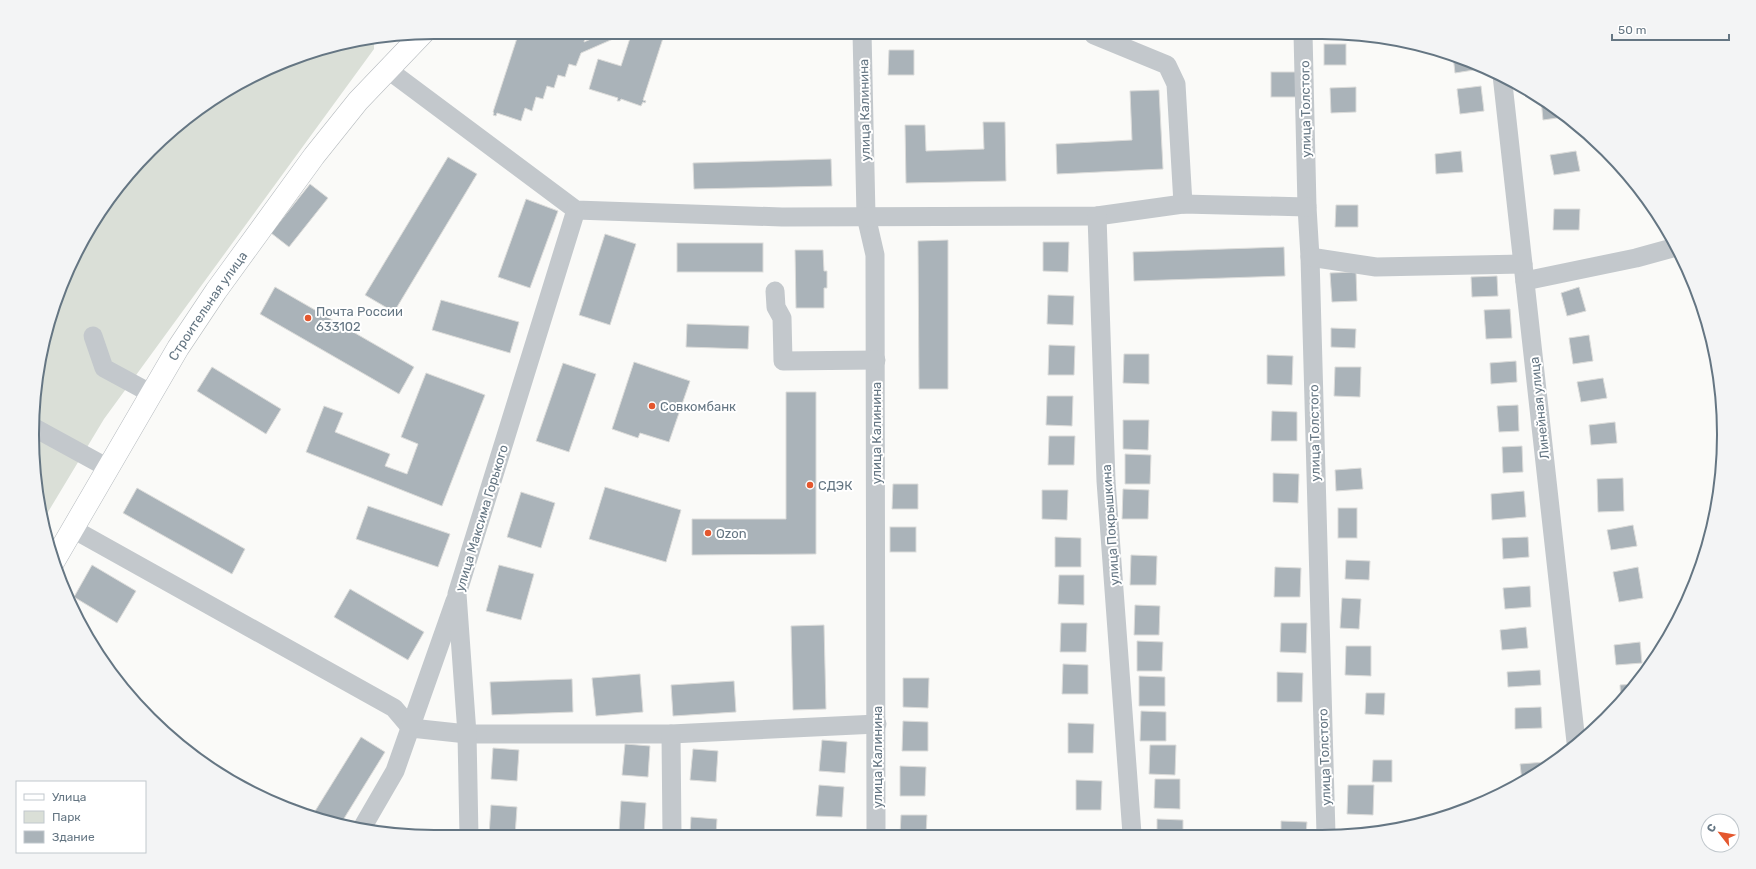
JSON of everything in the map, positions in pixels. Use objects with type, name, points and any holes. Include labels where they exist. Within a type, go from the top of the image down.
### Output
[{"type":"main road","name":"Строительная улица","points":[[58,555],[178,348],[216,291],[314,156],[387,69],[416,40]]},
{"type":"street","name":"улица Калинина","points":[[862,39],[866,216],[875,256],[876,830]]},
{"type":"street","points":[[1106,39],[1167,65],[1176,84],[1183,204]]},
{"type":"street","name":"улица Толстого","points":[[1303,39],[1326,830]]},
{"type":"street","points":[[387,69],[576,210],[782,217],[1097,216],[1183,204],[1307,207]]},
{"type":"street","name":"Линейная улица","points":[[1503,84],[1575,737]]},
{"type":"street","name":"улица Максима Горького","points":[[469,830],[467,734],[457,594],[576,210]]},
{"type":"street","name":"улица Покрышкина","points":[[1097,216],[1106,480],[1132,830]]},
{"type":"street","points":[[1310,258],[1376,267],[1524,273],[1636,258],[1670,249]]},
{"type":"street","points":[[775,291],[776,307],[782,318],[783,361],[876,360]]},
{"type":"street","points":[[93,336],[104,368],[152,394]]},
{"type":"street","points":[[39,430],[108,468]]},
{"type":"street","points":[[73,529],[394,708],[411,728],[467,734],[671,734],[877,724]]},
{"type":"street","points":[[365,823],[394,771],[411,728],[457,594]]},
{"type":"street","points":[[671,734],[672,830]]},
{"type":"green space","points":[[374,44],[374,49],[104,419],[47,513],[42,486],[39,434],[42,383],[52,332],[69,283],[80,260],[92,237],[121,194],[137,174],[174,137],[215,106],[237,92],[283,69],[307,60],[332,52]]},
{"type":"building","points":[[517,39],[585,39],[584,42],[591,39],[613,39],[581,53],[576,66],[569,64],[565,77],[558,75],[554,88],[547,86],[543,99],[536,97],[532,111],[525,108],[521,121],[497,113],[496,116],[493,115]]},
{"type":"building","points":[[630,39],[663,39],[643,100],[646,101],[645,103],[643,102],[641,106],[621,99],[620,101],[617,101],[618,98],[589,89],[598,59],[621,66]]},
{"type":"building","points":[[1324,44],[1346,44],[1346,65],[1324,65]]},
{"type":"building","points":[[889,50],[914,50],[914,75],[888,75]]},
{"type":"building","points":[[1454,62],[1475,70],[1455,73]]},
{"type":"building","points":[[1271,72],[1297,72],[1297,97],[1271,97]]},
{"type":"building","points":[[1481,86],[1484,111],[1460,114],[1457,89]]},
{"type":"building","points":[[1356,87],[1356,112],[1331,113],[1330,88]]},
{"type":"building","points":[[1159,90],[1163,169],[1057,174],[1056,144],[1132,140],[1130,91]]},
{"type":"building","points":[[1542,107],[1558,118],[1543,120]]},
{"type":"building","points":[[983,122],[1005,122],[1006,181],[906,183],[905,125],[925,125],[926,151],[984,149]]},
{"type":"building","points":[[1461,151],[1463,172],[1436,174],[1435,154]]},
{"type":"building","points":[[1576,151],[1580,171],[1554,175],[1550,155]]},
{"type":"building","points":[[448,157],[477,174],[394,312],[365,295]]},
{"type":"building","points":[[831,159],[832,186],[694,189],[693,163]]},
{"type":"building","points":[[310,184],[328,198],[289,247],[271,233]]},
{"type":"building","points":[[526,199],[558,211],[530,288],[498,277]]},
{"type":"building","points":[[1336,205],[1358,205],[1358,227],[1335,227]]},
{"type":"building","points":[[1554,209],[1580,209],[1579,230],[1553,230]]},
{"type":"building","points":[[605,234],[636,244],[610,325],[579,315]]},
{"type":"building","points":[[948,240],[948,389],[919,389],[918,241]]},
{"type":"building","points":[[1043,242],[1069,242],[1068,272],[1043,271]]},
{"type":"building","points":[[677,243],[763,243],[763,272],[677,272]]},
{"type":"building","points":[[1284,247],[1285,276],[1134,281],[1133,252]]},
{"type":"building","points":[[795,250],[823,250],[824,271],[827,271],[827,288],[824,288],[824,308],[796,308]]},
{"type":"building","points":[[1356,272],[1357,301],[1332,302],[1330,273]]},
{"type":"building","points":[[1497,276],[1498,296],[1472,297],[1471,277]]},
{"type":"building","points":[[275,287],[414,367],[399,394],[260,314]]},
{"type":"building","points":[[1579,287],[1586,311],[1567,316],[1561,293]]},
{"type":"building","points":[[1048,295],[1074,296],[1073,325],[1047,324]]},
{"type":"building","points":[[441,300],[519,322],[510,353],[432,330]]},
{"type":"building","points":[[1510,309],[1512,338],[1486,339],[1484,310]]},
{"type":"building","points":[[687,324],[749,326],[748,349],[686,347]]},
{"type":"building","points":[[1331,328],[1356,329],[1355,348],[1331,347]]},
{"type":"building","points":[[1589,335],[1593,361],[1573,364],[1569,338]]},
{"type":"building","points":[[1049,345],[1075,346],[1074,375],[1048,375]]},
{"type":"building","points":[[1124,354],[1149,354],[1149,384],[1123,383]]},
{"type":"building","points":[[1267,355],[1293,356],[1292,385],[1267,384]]},
{"type":"building","points":[[1516,361],[1517,382],[1491,384],[1490,363]]},
{"type":"building","points":[[634,362],[690,381],[669,442],[640,433],[638,438],[612,429]]},
{"type":"building","points":[[563,363],[596,374],[569,452],[536,441]]},
{"type":"building","points":[[212,367],[281,409],[266,434],[197,391]]},
{"type":"building","points":[[1335,367],[1361,367],[1360,397],[1334,396]]},
{"type":"building","points":[[426,373],[485,395],[442,506],[306,452],[324,406],[343,413],[335,432],[390,454],[385,466],[407,474],[418,444],[401,437]]},
{"type":"building","points":[[1603,378],[1607,398],[1581,402],[1577,382]]},
{"type":"building","points":[[786,392],[816,392],[816,554],[692,555],[692,519],[786,519]]},
{"type":"building","points":[[1047,396],[1073,396],[1072,426],[1046,425]]},
{"type":"building","points":[[1518,405],[1519,431],[1499,432],[1497,406]]},
{"type":"building","points":[[1272,411],[1297,412],[1297,441],[1271,441]]},
{"type":"building","points":[[1123,420],[1149,420],[1148,450],[1123,449]]},
{"type":"building","points":[[1615,422],[1617,443],[1591,445],[1589,425]]},
{"type":"building","points":[[1049,436],[1075,436],[1074,465],[1048,465]]},
{"type":"building","points":[[1522,446],[1523,472],[1503,473],[1502,447]]},
{"type":"building","points":[[1125,454],[1151,455],[1150,484],[1125,484]]},
{"type":"building","points":[[1361,468],[1363,489],[1336,491],[1335,470]]},
{"type":"building","points":[[1273,473],[1299,474],[1298,503],[1273,502]]},
{"type":"building","points":[[1623,478],[1624,511],[1598,512],[1597,479]]},
{"type":"building","points":[[893,484],[918,484],[918,509],[892,509]]},
{"type":"building","points":[[605,487],[681,510],[666,562],[589,539]]},
{"type":"building","points":[[137,488],[245,549],[232,574],[123,513]]},
{"type":"building","points":[[1123,489],[1149,490],[1148,519],[1122,519]]},
{"type":"building","points":[[1042,490],[1068,490],[1067,520],[1042,519]]},
{"type":"building","points":[[1524,491],[1526,517],[1492,520],[1491,494]]},
{"type":"building","points":[[521,492],[555,503],[541,548],[507,537]]},
{"type":"building","points":[[368,506],[450,534],[438,567],[356,539]]},
{"type":"building","points":[[1338,508],[1357,508],[1357,538],[1338,538]]},
{"type":"building","points":[[1633,525],[1637,546],[1611,550],[1607,530]]},
{"type":"building","points":[[890,527],[916,527],[916,552],[890,552]]},
{"type":"building","points":[[1055,537],[1081,538],[1081,567],[1055,567]]},
{"type":"building","points":[[1528,537],[1529,557],[1503,559],[1502,538]]},
{"type":"building","points":[[1131,555],[1157,556],[1156,585],[1130,585]]},
{"type":"building","points":[[1346,560],[1370,561],[1369,580],[1345,579]]},
{"type":"building","points":[[92,565],[136,591],[117,623],[74,597]]},
{"type":"building","points":[[499,565],[534,574],[521,620],[486,611]]},
{"type":"building","points":[[1275,567],[1301,568],[1300,597],[1274,597]]},
{"type":"building","points":[[1638,567],[1643,598],[1619,602],[1613,572]]},
{"type":"building","points":[[1059,575],[1084,575],[1084,605],[1058,604]]},
{"type":"building","points":[[1530,586],[1531,607],[1505,609],[1503,588]]},
{"type":"building","points":[[350,589],[424,632],[408,660],[334,617]]},
{"type":"building","points":[[1342,598],[1361,599],[1359,629],[1340,628]]},
{"type":"building","points":[[1135,605],[1160,606],[1159,635],[1134,635]]},
{"type":"building","points":[[1061,623],[1087,623],[1086,652],[1060,652]]},
{"type":"building","points":[[1281,623],[1307,623],[1306,653],[1280,652]]},
{"type":"building","points":[[824,625],[826,709],[793,710],[791,626]]},
{"type":"building","points":[[1526,627],[1528,648],[1502,650],[1500,630]]},
{"type":"building","points":[[1137,641],[1163,642],[1162,671],[1137,671]]},
{"type":"building","points":[[1640,642],[1642,663],[1616,665],[1614,645]]},
{"type":"building","points":[[1346,646],[1371,646],[1371,676],[1345,675]]},
{"type":"building","points":[[1063,664],[1088,665],[1088,694],[1062,694]]},
{"type":"building","points":[[1540,670],[1541,685],[1508,687],[1507,672]]},
{"type":"building","points":[[1277,672],[1303,673],[1302,702],[1277,702]]},
{"type":"building","points":[[640,674],[643,712],[596,716],[592,678]]},
{"type":"building","points":[[1139,676],[1165,677],[1165,706],[1139,706]]},
{"type":"building","points":[[903,678],[929,678],[928,708],[903,707]]},
{"type":"building","points":[[572,679],[573,712],[492,715],[490,682]]},
{"type":"building","points":[[734,681],[736,712],[673,716],[671,685]]},
{"type":"building","points":[[1620,685],[1627,685],[1621,693]]},
{"type":"building","points":[[1366,693],[1385,693],[1384,715],[1365,714]]},
{"type":"building","points":[[1541,707],[1542,728],[1515,729],[1515,708]]},
{"type":"building","points":[[1141,711],[1166,712],[1166,741],[1140,741]]},
{"type":"building","points":[[903,721],[928,722],[928,751],[902,751]]},
{"type":"building","points":[[1068,723],[1094,724],[1093,753],[1068,753]]},
{"type":"building","points":[[361,737],[385,752],[344,819],[315,811]]},
{"type":"building","points":[[822,740],[847,742],[845,773],[819,771]]},
{"type":"building","points":[[625,744],[650,746],[648,777],[622,775]]},
{"type":"building","points":[[1150,745],[1176,745],[1175,775],[1149,774]]},
{"type":"building","points":[[493,748],[519,750],[517,781],[491,779]]},
{"type":"building","points":[[693,749],[718,751],[716,782],[690,780]]},
{"type":"building","points":[[1373,760],[1392,760],[1392,782],[1372,782]]},
{"type":"building","points":[[1542,762],[1521,776],[1520,764]]},
{"type":"building","points":[[900,766],[926,767],[925,796],[900,796]]},
{"type":"building","points":[[1155,779],[1180,779],[1180,809],[1154,808]]},
{"type":"building","points":[[1076,780],[1102,781],[1101,810],[1076,810]]},
{"type":"building","points":[[819,785],[844,787],[842,817],[816,816]]},
{"type":"building","points":[[1348,785],[1374,785],[1373,815],[1347,814]]},
{"type":"building","points":[[621,801],[646,803],[644,830],[619,830]]},
{"type":"building","points":[[491,805],[517,807],[515,830],[489,830]]},
{"type":"building","points":[[901,815],[927,815],[926,830],[900,830]]},
{"type":"building","points":[[691,817],[717,819],[716,830],[690,830]]},
{"type":"building","points":[[1157,819],[1183,820],[1183,830],[1157,830]]},
{"type":"building","points":[[1281,821],[1307,822],[1306,830],[1281,830]]},
{"type":"place","name":"Почта России 633102","points":[[308,318]]},
{"type":"place","name":"Совкомбанк","points":[[652,406]]},
{"type":"place","name":"СДЭК","points":[[810,485]]},
{"type":"place","name":"Ozon","points":[[708,533]]}]
